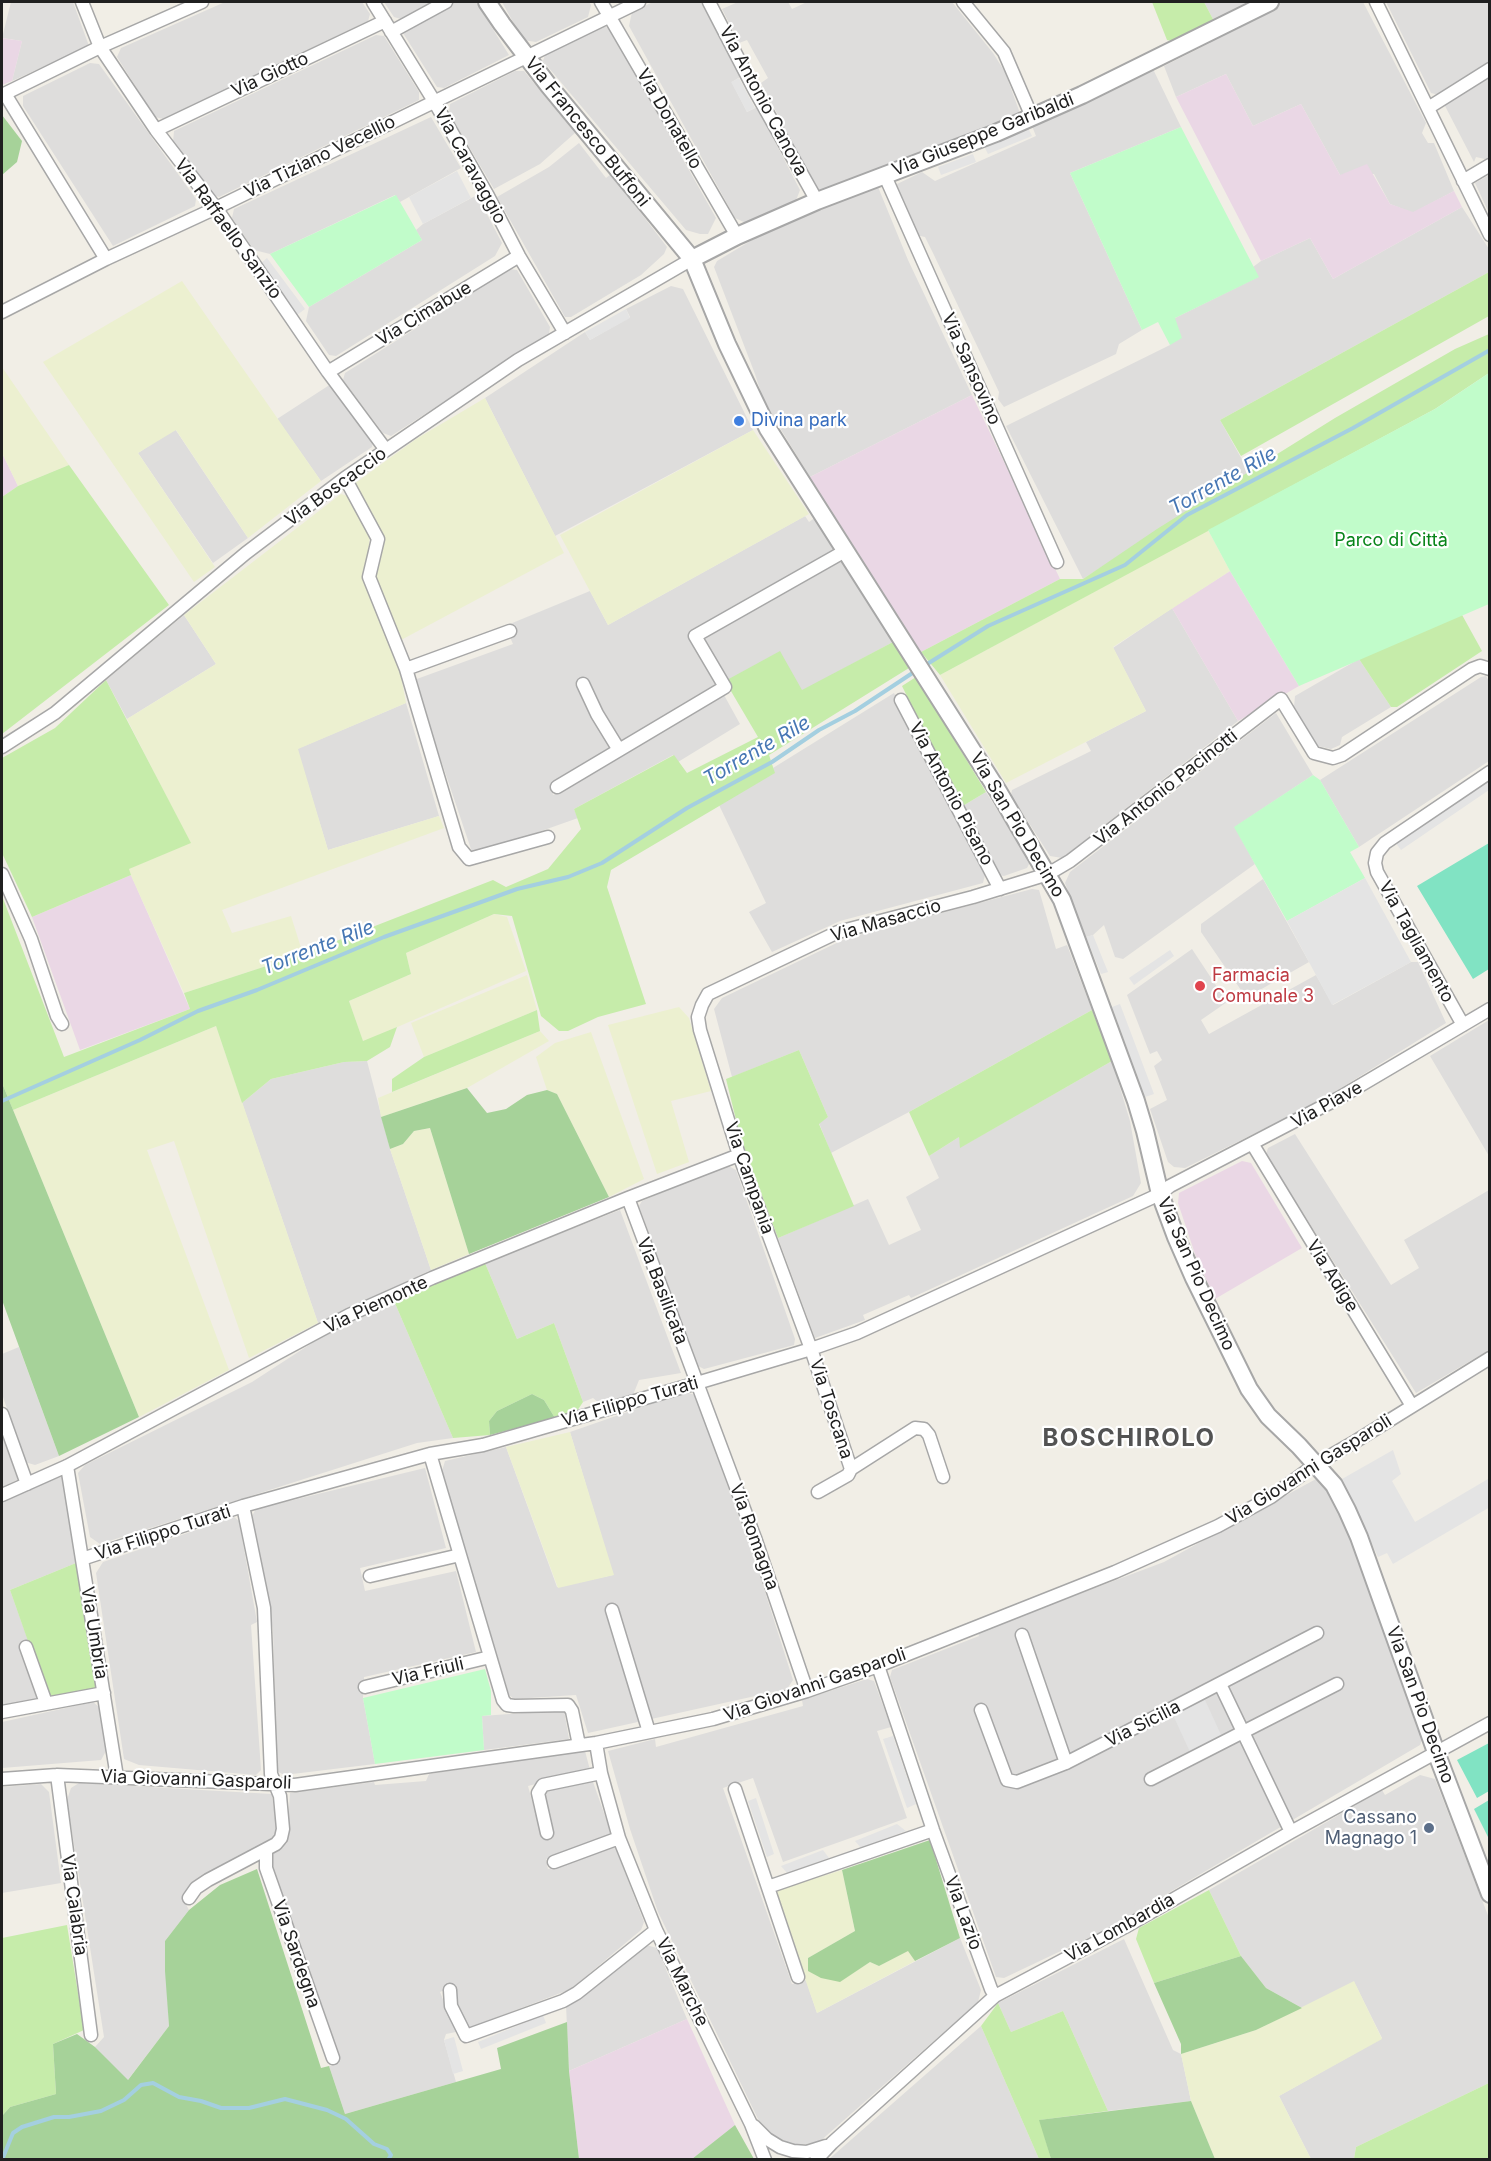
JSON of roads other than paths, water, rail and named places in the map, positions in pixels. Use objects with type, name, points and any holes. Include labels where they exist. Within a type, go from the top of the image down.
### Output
[{"type":"street","name":"Via Raffaello Sanzio","points":[[82,2],[100,47],[156,130],[216,208],[328,372],[386,450]]},
{"type":"street","points":[[106,259],[3,94],[100,47],[202,2]]},
{"type":"street","name":"Via Caravaggio","points":[[373,2],[434,101],[519,256],[565,333]]},
{"type":"street","name":"Via Giotto","points":[[156,130],[446,2]]},
{"type":"street","name":"Via Francesco Buffoni","points":[[487,2],[526,57],[692,259]]},
{"type":"street","name":"Via Donatello","points":[[601,2],[737,236]]},
{"type":"street","name":"Via Tiziano Vecellio","points":[[2,312],[106,259],[216,208],[639,2]]},
{"type":"street","name":"Via Antonio Canova","points":[[709,2],[817,201]]},
{"type":"street","points":[[963,2],[1004,52],[1032,117]]},
{"type":"street","name":"Via Giuseppe Garibaldi","points":[[692,259],[737,236],[817,201],[885,176],[1082,95],[1270,2]]},
{"type":"street","points":[[1376,2],[1490,235]]},
{"type":"street","points":[[1428,108],[1490,69]]},
{"type":"street","points":[[1463,181],[1490,165]]},
{"type":"street","name":"Via Sansovino","points":[[885,176],[1057,562]]},
{"type":"street","name":"Via Cimabue","points":[[328,372],[519,256]]},
{"type":"street","name":"Via Boscaccio","points":[[2,747],[55,713],[246,553],[345,478],[518,360],[692,259]]},
{"type":"street","name":"Via San Pio Decimo","points":[[692,259],[727,344],[768,429],[912,653],[1062,900],[1136,1101],[1160,1194],[1194,1278],[1249,1389],[1268,1416],[1334,1485],[1359,1537],[1490,1894]]},
{"type":"street","points":[[345,478],[378,539],[369,577],[406,669],[459,847],[469,859],[548,837]]},
{"type":"street","points":[[557,787],[725,687],[695,636],[845,551]]},
{"type":"street","points":[[406,669],[510,631]]},
{"type":"street","name":"Via Antonio Pacinotti","points":[[1048,874],[1070,861],[1281,699],[1314,753],[1333,758],[1342,755],[1472,669],[1480,666],[1490,669]]},
{"type":"street","points":[[583,684],[597,714],[619,750]]},
{"type":"street","name":"Via Antonio Pisano","points":[[901,700],[1000,889]]},
{"type":"street","name":"Via Tagliamento","points":[[1463,1025],[1377,872],[1375,863],[1377,853],[1385,843],[1490,772]]},
{"type":"street","points":[[2,874],[31,939],[57,1016],[62,1024]]},
{"type":"street","name":"Via Masaccio","points":[[702,1005],[708,994],[718,987],[838,932],[1048,874]]},
{"type":"street","name":"Via Campania","points":[[702,1005],[698,1017],[700,1030],[739,1155],[811,1349]]},
{"type":"street","name":"Via Piave","points":[[1160,1194],[1170,1186],[1357,1088],[1490,1009]]},
{"type":"street","name":"Via Adige","points":[[1253,1144],[1412,1406]]},
{"type":"street","name":"Via Piemonte","points":[[2,1495],[67,1466],[349,1315],[432,1278],[739,1155]]},
{"type":"street","name":"Via Filippo Turati","points":[[82,1559],[243,1506],[430,1454],[483,1445],[811,1349],[857,1333],[1160,1194]]},
{"type":"street","name":"Via Basilicata","points":[[628,1198],[697,1383]]},
{"type":"street","name":"Via Toscana","points":[[811,1349],[851,1468]]},
{"type":"street","name":"Via Giovanni Gasparoli","points":[[2,1779],[57,1775],[295,1785],[596,1743],[713,1719],[807,1692],[878,1666],[1115,1572],[1218,1526],[1271,1497],[1316,1464],[1490,1358]]},
{"type":"street","name":"Via Romagna","points":[[697,1383],[755,1538],[807,1692]]},
{"type":"street","points":[[2,1414],[27,1484]]},
{"type":"street","name":"Via Toscana","points":[[818,1492],[848,1475],[851,1468],[915,1428],[924,1429],[929,1435],[944,1477]]},
{"type":"street","points":[[430,1454],[503,1700],[507,1705],[568,1705],[579,1745]]},
{"type":"street","name":"Via Umbria","points":[[67,1466],[117,1777]]},
{"type":"street","points":[[189,1898],[196,1888],[208,1880],[266,1850],[281,1838],[283,1829],[280,1796],[271,1774],[264,1608],[243,1506]]},
{"type":"street","points":[[370,1576],[460,1555]]},
{"type":"street","points":[[612,1610],[650,1732]]},
{"type":"street","name":"Via Sicilia","points":[[981,1710],[1007,1780],[1017,1782],[1066,1763],[1317,1633]]},
{"type":"street","points":[[1022,1635],[1066,1763]]},
{"type":"street","points":[[26,1647],[46,1703]]},
{"type":"street","name":"Via Friuli","points":[[365,1687],[490,1657]]},
{"type":"street","name":"Via Lazio","points":[[878,1666],[933,1830],[995,1996]]},
{"type":"street","points":[[1151,1779],[1337,1683]]},
{"type":"street","points":[[1220,1684],[1291,1832]]},
{"type":"street","name":"Via Umbria","points":[[2,1712],[104,1693]]},
{"type":"street","name":"Via Lombardia","points":[[832,2142],[995,1996],[1125,1927],[1291,1832],[1490,1723]]},
{"type":"street","name":"Via Marche","points":[[596,1743],[601,1773],[619,1838],[656,1929],[751,2124],[765,2160]]},
{"type":"street","points":[[547,1833],[538,1792],[543,1785],[601,1773]]},
{"type":"street","name":"Via Calabria","points":[[57,1775],[92,2035]]},
{"type":"street","points":[[735,1789],[798,1977]]},
{"type":"street","points":[[768,1887],[933,1830]]},
{"type":"street","points":[[554,1863],[619,1838]]},
{"type":"street","name":"Via Sardegna","points":[[266,1850],[266,1868],[333,2058]]},
{"type":"street","points":[[450,1990],[451,2006],[466,2036],[563,2001],[656,1929]]},
{"type":"street","name":"Via Marche","points":[[751,2124],[767,2139],[780,2147],[793,2151],[807,2152],[821,2149],[832,2142]]},
{"type":"street","points":[[816,2160],[832,2142]]},
{"type":"waterway","name":"Torrente Rile","points":[[924,666],[988,626],[1125,565],[1187,515],[1353,428],[1490,350]]},
{"type":"waterway","name":"Torrente Rile","points":[[2,1101],[140,1040],[198,1011],[257,990],[384,937],[517,889],[568,877],[602,863],[687,808],[772,762],[819,730],[855,711],[917,670]]},
{"type":"waterway","points":[[2,2160],[13,2133],[22,2127],[54,2117],[69,2117],[101,2111],[124,2100],[141,2085],[153,2083],[179,2097],[221,2108],[249,2108],[285,2099],[327,2110],[346,2119],[374,2144],[387,2149],[391,2155],[388,2160]]},
{"type":"place","name":"Divina park","points":[[739,421]]},
{"type":"place","name":"Farmacia Comunale 3","points":[[1200,986]]},
{"type":"place","name":"Cassano Magnago 1","points":[[1429,1828]]},
{"type":"district","name":"BOSCHIROLO","points":[[1129,1439]]},
{"type":"park label","name":"Parco di Città","points":[[1391,541]]}]
